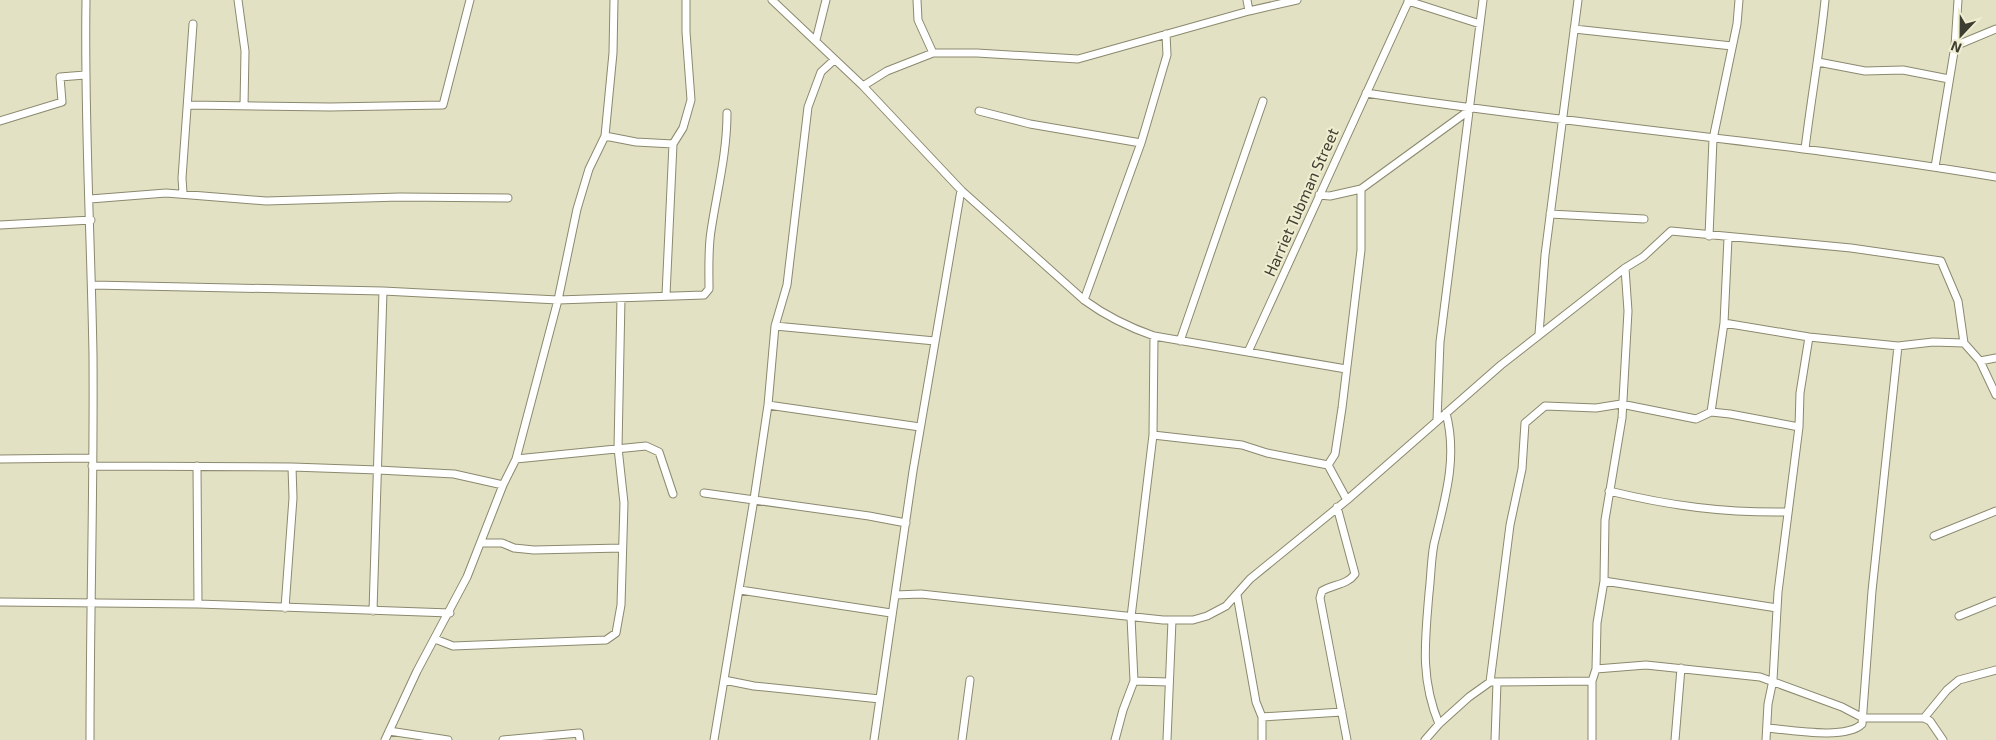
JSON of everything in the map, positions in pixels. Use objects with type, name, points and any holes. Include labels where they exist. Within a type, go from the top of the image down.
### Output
[{"type":"street","points":[[86,0],[85,75],[92,285],[90,740]]},
{"type":"street","points":[[238,0],[245,51],[244,106]]},
{"type":"street","points":[[189,105],[443,105],[470,0]]},
{"type":"street","points":[[385,740],[435,639],[450,613],[481,543],[503,485],[516,459],[558,300],[569,242],[582,193],[589,169],[604,136],[613,53],[614,0]]},
{"type":"street","points":[[666,295],[673,144],[683,128],[691,100],[686,32],[686,0]]},
{"type":"street","points":[[772,0],[863,86],[961,190],[1084,300],[1103,314],[1131,328],[1154,336],[1346,369]]},
{"type":"street","points":[[816,40],[826,0]]},
{"type":"street","points":[[917,0],[918,20],[934,53]]},
{"type":"street","points":[[1247,0],[1248,11]]},
{"type":"street","points":[[863,86],[887,71],[934,53],[1078,58],[1248,11],[1296,0]]},
{"type":"street","points":[[1408,0],[1480,24]]},
{"type":"street","name":"Harriet Tubman Street","points":[[1248,352],[1408,0]]},
{"type":"street","points":[[1437,420],[1440,342],[1471,109],[1474,66],[1483,0]]},
{"type":"street","points":[[1539,334],[1561,119],[1578,0]]},
{"type":"street","points":[[1709,236],[1713,139],[1732,46],[1739,0]]},
{"type":"street","points":[[1805,149],[1825,0]]},
{"type":"street","points":[[1934,167],[1954,46],[1958,0]]},
{"type":"street","points":[[183,193],[182,178],[189,105],[193,24]]},
{"type":"street","points":[[1574,29],[1732,46]]},
{"type":"street","points":[[1954,46],[1996,29]]},
{"type":"street","points":[[1084,300],[1142,143],[1168,55],[1166,34]]},
{"type":"street","points":[[714,740],[740,590],[768,405],[775,326],[786,285],[808,108],[821,72],[834,60]]},
{"type":"street","points":[[1818,62],[1865,71],[1903,70],[1949,79]]},
{"type":"street","points":[[0,121],[62,102],[60,77],[85,75]]},
{"type":"street","points":[[1366,93],[1471,109],[1805,149],[1996,177]]},
{"type":"street","points":[[1180,341],[1263,101]]},
{"type":"street","points":[[1319,195],[1330,196],[1361,189],[1471,109]]},
{"type":"street","points":[[979,112],[1030,124],[1142,143]]},
{"type":"street","points":[[92,285],[383,291],[558,300],[704,295],[708,289],[710,232],[722,175],[727,137],[727,113]]},
{"type":"street","points":[[604,136],[636,142],[673,144]]},
{"type":"street","points":[[1328,465],[1335,454],[1361,250],[1361,189]]},
{"type":"street","points":[[875,740],[920,427],[961,190]]},
{"type":"street","points":[[90,199],[183,193],[266,201],[400,197],[508,198]]},
{"type":"street","points":[[1550,214],[1644,220]]},
{"type":"street","points":[[0,225],[90,220]]},
{"type":"street","points":[[895,595],[921,594],[1172,620],[1193,620],[1207,616],[1226,606],[1250,579],[1347,500],[1437,420],[1539,334],[1625,268],[1643,257],[1671,231],[1728,238],[1790,242],[1941,261],[1958,301],[1964,343],[1980,361],[1996,395]]},
{"type":"street","points":[[1711,412],[1724,323],[1728,238]]},
{"type":"street","points":[[1592,740],[1592,681],[1596,669],[1597,623],[1604,581],[1605,520],[1622,418],[1621,404],[1628,311],[1625,268]]},
{"type":"street","points":[[373,612],[383,291]]},
{"type":"street","points":[[435,639],[453,646],[606,640],[616,633],[619,622],[624,503],[618,448],[621,298]]},
{"type":"street","points":[[1724,323],[1809,337],[1898,346],[1933,342],[1964,343]]},
{"type":"street","points":[[775,326],[935,341]]},
{"type":"street","points":[[1115,740],[1123,710],[1134,681],[1131,617],[1153,435],[1154,336]]},
{"type":"street","points":[[1766,740],[1768,704],[1773,680],[1777,608],[1799,427],[1800,393],[1809,337]]},
{"type":"street","points":[[1767,728],[1843,734],[1856,731],[1862,724],[1872,592],[1898,346]]},
{"type":"street","points":[[1980,361],[1996,358]]},
{"type":"street","points":[[1494,740],[1493,682],[1510,525],[1522,469],[1525,423],[1545,406],[1596,408],[1621,404],[1696,419],[1711,412],[1799,427]]},
{"type":"street","points":[[768,405],[920,427]]},
{"type":"street","points":[[1439,724],[1431,703],[1424,657],[1434,546],[1450,470],[1452,440],[1446,413]]},
{"type":"street","points":[[1153,435],[1242,445],[1267,453],[1328,465]]},
{"type":"street","points":[[516,459],[646,446],[659,452],[673,494]]},
{"type":"street","points":[[0,458],[454,474],[503,485]]},
{"type":"street","points":[[1328,465],[1347,500]]},
{"type":"street","points":[[197,466],[198,604]]},
{"type":"street","points":[[285,608],[293,498],[292,467]]},
{"type":"street","points":[[1610,491],[1648,500],[1720,511],[1738,513],[1788,512]]},
{"type":"street","points":[[704,494],[869,516],[906,523]]},
{"type":"street","points":[[1337,508],[1355,574],[1350,581],[1329,586],[1322,591],[1320,598],[1347,740]]},
{"type":"street","points":[[1934,536],[1996,511]]},
{"type":"street","points":[[481,543],[502,543],[514,548],[534,550],[622,548]]},
{"type":"street","points":[[1604,581],[1777,608]]},
{"type":"street","points":[[740,590],[892,612]]},
{"type":"street","points":[[1237,595],[1256,702],[1262,717],[1262,740]]},
{"type":"street","points":[[1959,616],[1996,601]]},
{"type":"street","points":[[0,602],[198,604],[373,612],[450,613]]},
{"type":"street","points":[[1167,740],[1172,620]]},
{"type":"street","points":[[1596,669],[1646,665],[1773,680],[1842,707],[1863,718],[1924,718],[1930,721],[1944,740]]},
{"type":"street","points":[[1675,740],[1681,668]]},
{"type":"street","points":[[1924,718],[1947,690],[1959,680],[1996,670]]},
{"type":"street","points":[[724,680],[754,686],[880,699]]},
{"type":"street","points":[[962,740],[970,680]]},
{"type":"street","points":[[1134,681],[1168,682]]},
{"type":"street","points":[[1425,740],[1439,724],[1469,697],[1493,682],[1592,681]]},
{"type":"street","points":[[1262,717],[1342,712]]},
{"type":"street","points":[[389,731],[448,740]]},
{"type":"street","points":[[503,740],[579,733],[580,740]]}]
